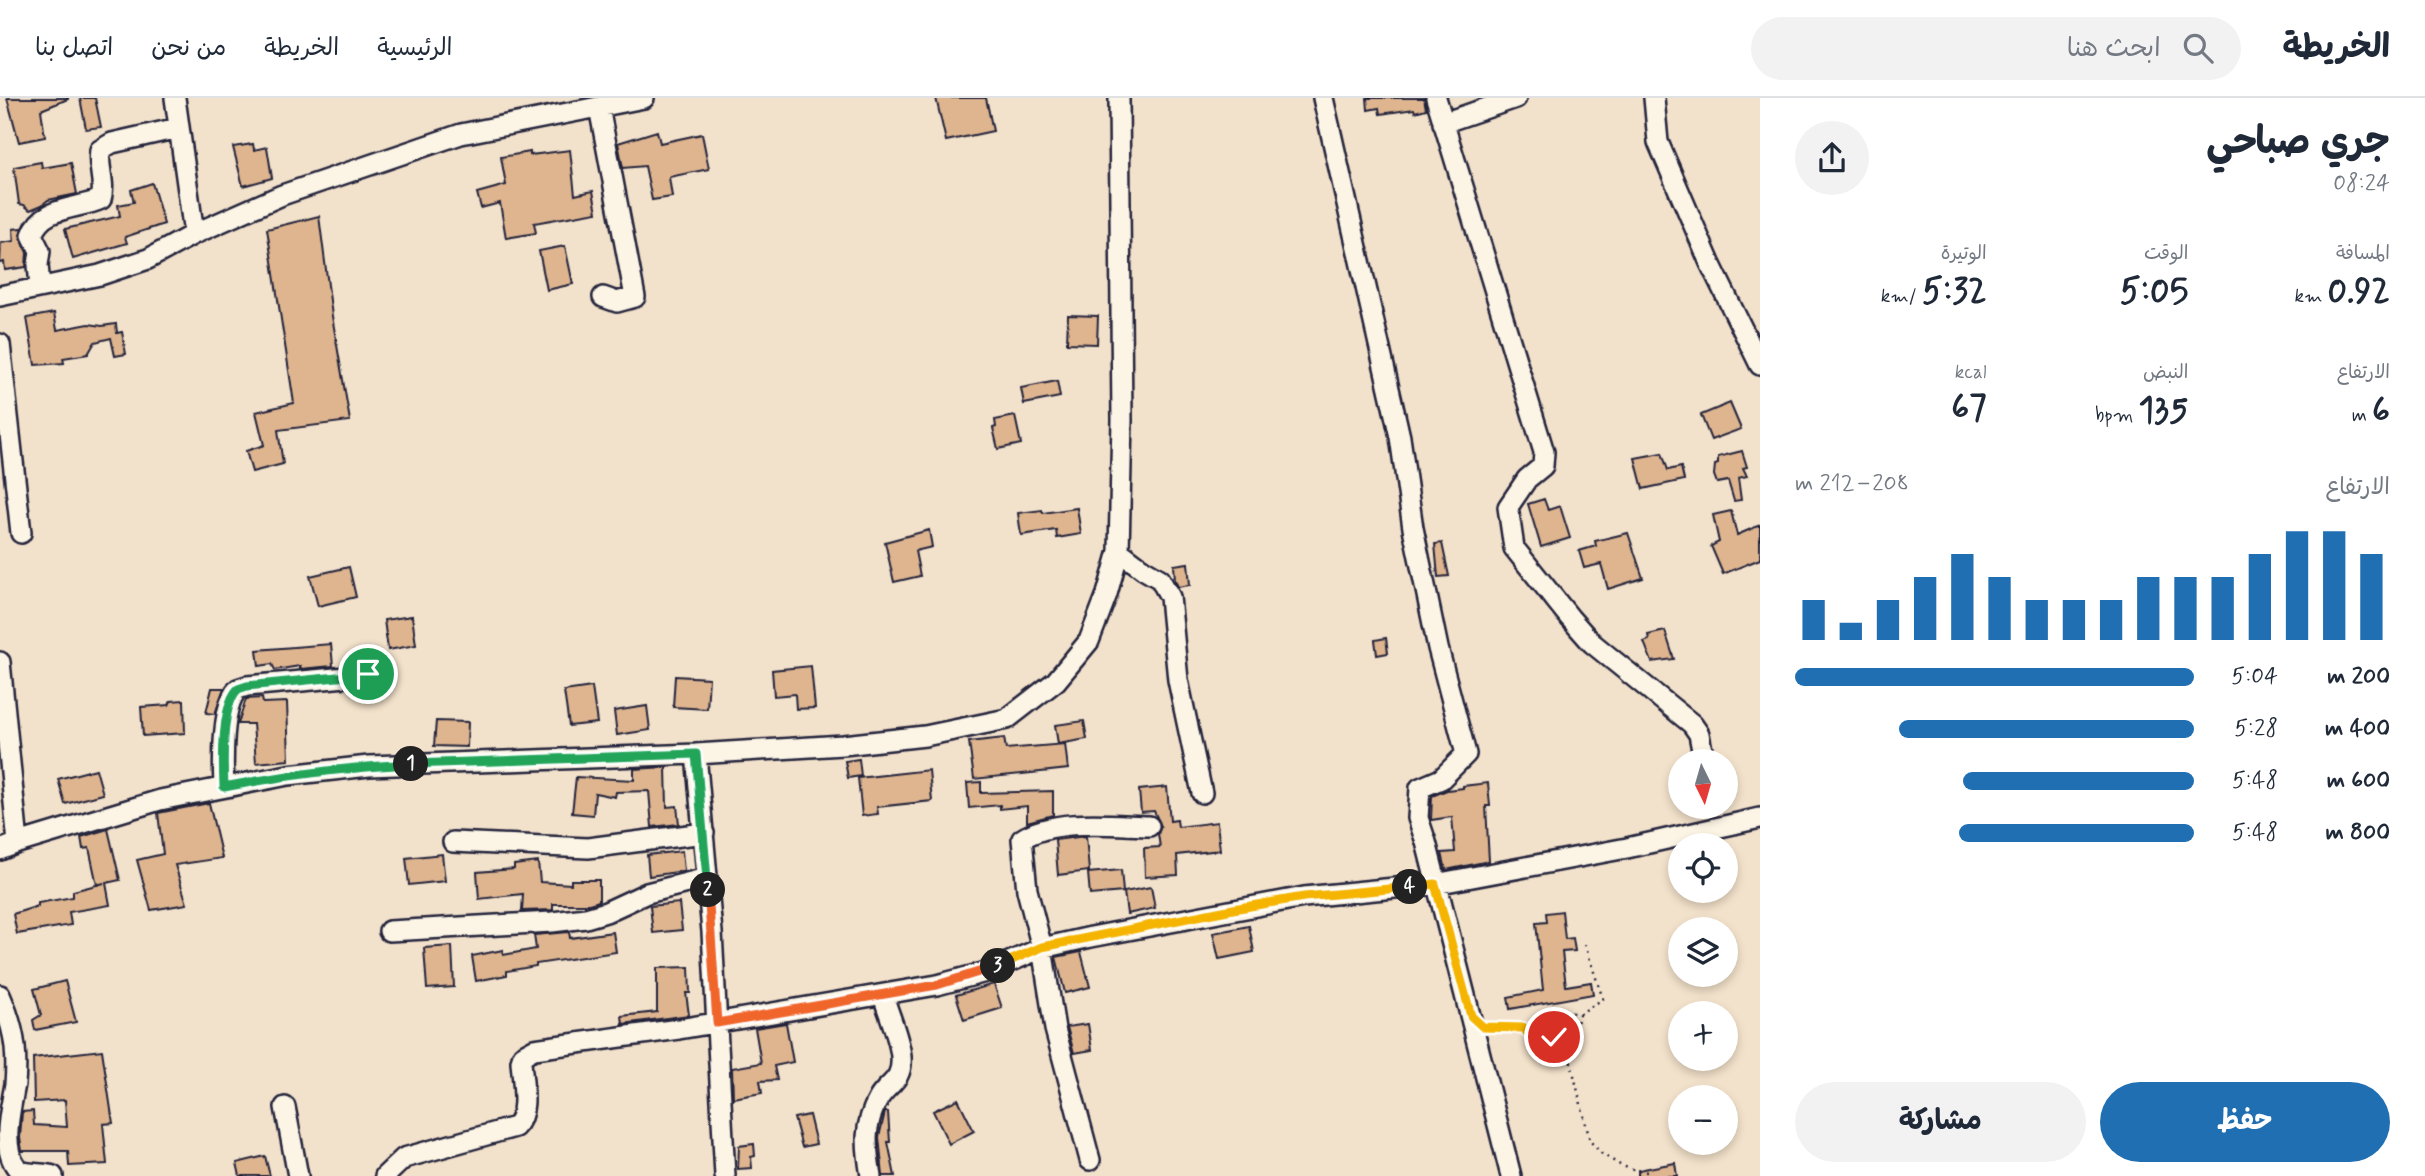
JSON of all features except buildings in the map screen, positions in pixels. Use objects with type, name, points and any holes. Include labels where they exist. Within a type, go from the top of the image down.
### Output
[{"type":"street","points":[[174,98],[194,233]]},
{"type":"street","points":[[0,296],[100,275],[148,259],[194,233],[282,195],[461,134],[644,98]]},
{"type":"street","points":[[0,662],[9,847],[160,800],[288,775],[369,766],[696,754],[843,745],[925,736],[1007,719],[1056,681],[1089,641],[1107,594],[1119,551],[1122,420],[1119,98]]},
{"type":"street","points":[[1323,98],[1397,424],[1413,528],[1438,648],[1466,754],[1441,779],[1420,788],[1418,818],[1511,1176]]},
{"type":"street","points":[[1436,98],[1544,452],[1543,466],[1527,479],[1508,507],[1514,548],[1592,643],[1692,724],[1699,734],[1702,749]]},
{"type":"street","points":[[1443,123],[1516,98]]},
{"type":"street","points":[[1654,98],[1658,142],[1710,263],[1760,365]]},
{"type":"street","points":[[599,107],[635,297],[617,302],[603,297]]},
{"type":"street","points":[[40,286],[40,251],[32,235],[35,228],[51,212],[91,204],[101,199],[104,189],[98,160],[100,150],[112,143],[178,128]]},
{"type":"street","points":[[0,344],[22,533]]},
{"type":"street","points":[[1119,551],[1160,579],[1170,597],[1178,680],[1202,793]]},
{"type":"street","points":[[224,787],[223,741],[232,700],[238,689],[368,674]]},
{"type":"street","points":[[696,754],[717,1023],[724,1176]]},
{"type":"street","points":[[1738,817],[1760,818]]},
{"type":"street","points":[[385,1176],[404,1158],[515,1127],[523,1112],[521,1061],[527,1051],[717,1023],[937,985],[986,972],[1042,947],[1304,897],[1435,884],[1627,848],[1714,819]]},
{"type":"street","points":[[1090,1160],[1055,1029],[1042,947],[1027,890],[1022,839],[1041,829],[1086,824],[1149,826]]},
{"type":"street","points":[[453,842],[588,848],[704,833]]},
{"type":"street","points":[[389,931],[586,918],[647,894],[707,878]]},
{"type":"street","points":[[0,995],[8,1014],[15,1046],[15,1082],[7,1126],[11,1152],[16,1168],[21,1172],[53,1176]]},
{"type":"street","points":[[871,1176],[865,1140],[870,1114],[881,1094],[894,1084],[901,1057],[883,995]]},
{"type":"street","points":[[285,1107],[298,1176]]},
{"type":"path","points":[[1471,1016],[1483,1027],[1524,1028],[1536,1044],[1554,1037],[1559,1020],[1569,1012],[1579,1014],[1602,999],[1585,945]]},
{"type":"path","points":[[1579,1014],[1570,1059],[1590,1141],[1602,1154],[1620,1165],[1648,1172]]},
{"type":"route","points":[[368,674],[238,689],[234,693],[223,741],[224,787],[288,775],[369,766],[696,754],[717,1023],[937,985],[986,972],[1042,947],[1233,909],[1304,897],[1435,884],[1471,1016],[1483,1027],[1524,1028],[1536,1044],[1554,1037]]}]
